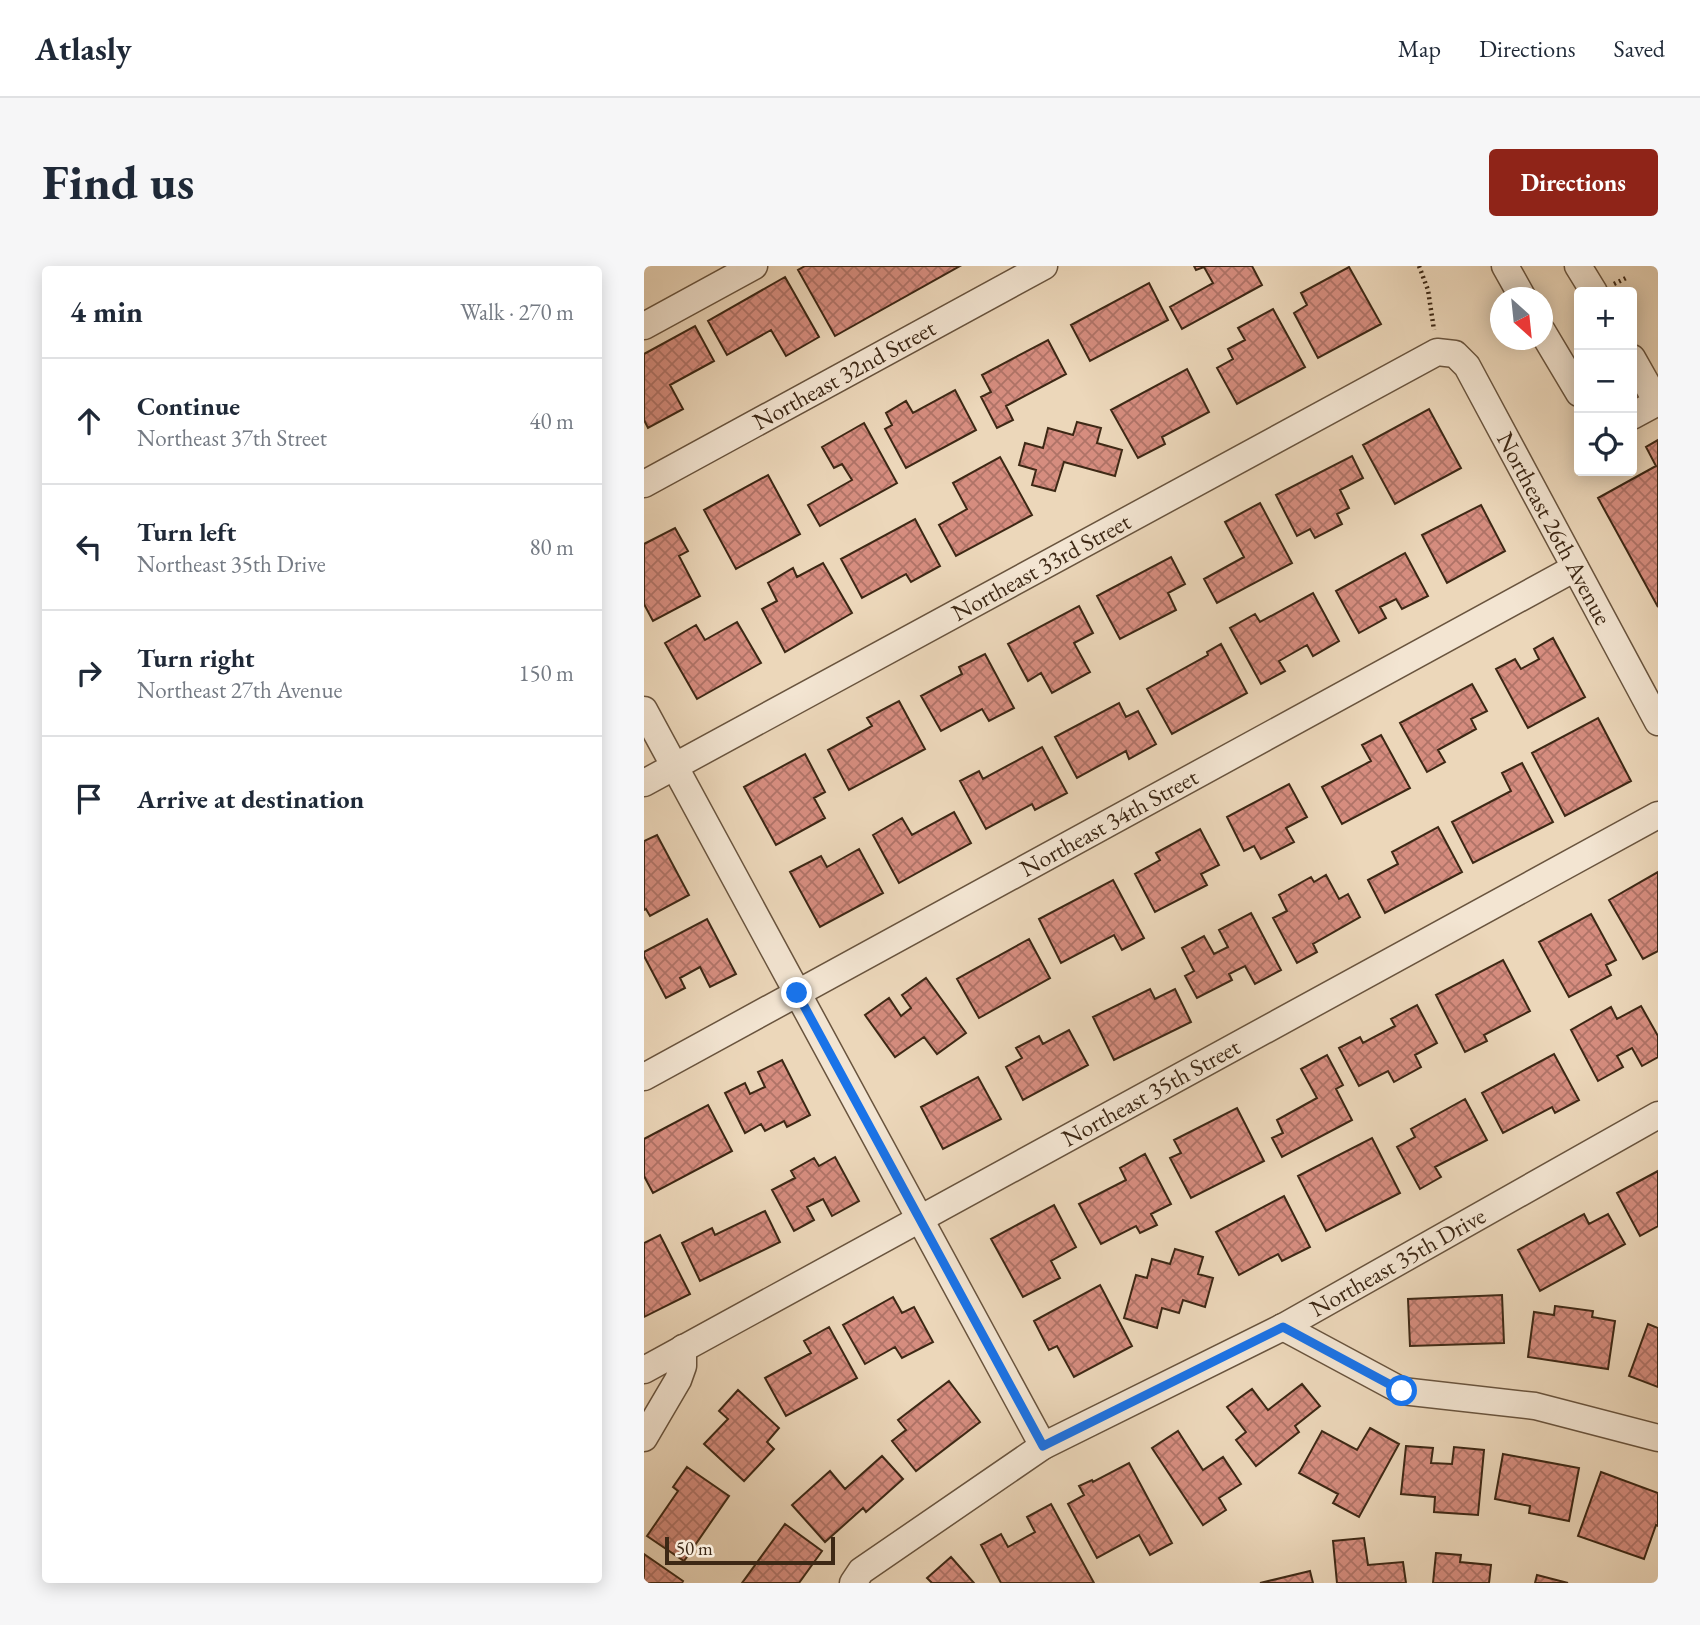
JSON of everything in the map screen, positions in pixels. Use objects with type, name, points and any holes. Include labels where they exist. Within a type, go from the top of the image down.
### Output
[{"type":"street","points":[[644,326],[754,266]]},
{"type":"street","name":"Northeast 32nd Street","points":[[646,478],[1044,266]]},
{"type":"street","points":[[1505,266],[1517,287]]},
{"type":"street","points":[[1578,266],[1591,287]]},
{"type":"street","points":[[1553,349],[1574,385]]},
{"type":"street","name":"Northeast 26th Avenue","points":[[1437,352],[1455,354],[1467,366],[1658,722]]},
{"type":"street","name":"Northeast 33rd Street","points":[[644,783],[1437,352]]},
{"type":"street","points":[[1637,366],[1658,402],[1637,413]]},
{"type":"street","name":"Northeast 34th Street","points":[[644,1077],[1575,568]]},
{"type":"street","points":[[644,710],[1043,1446]]},
{"type":"street","name":"Northeast 35th Street","points":[[644,1370],[1658,815]]},
{"type":"street","name":"Northeast 35th Drive","points":[[853,1583],[861,1570],[1043,1446],[1283,1327],[1658,1115]]},
{"type":"street","points":[[1283,1327],[1402,1391],[1535,1406],[1658,1438]]},
{"type":"street","points":[[644,1438],[678,1380],[683,1366],[683,1348]]},
{"type":"path","points":[[1419,266],[1429,290],[1437,352]]},
{"type":"building","points":[[805,266],[960,266],[835,336],[798,270]]},
{"type":"building","points":[[1194,266],[1252,266],[1262,285],[1182,329],[1170,307],[1213,283],[1204,267],[1196,270]]},
{"type":"building","points":[[1349,267],[1381,324],[1318,358],[1294,313],[1307,305],[1301,293]]},
{"type":"building","points":[[785,277],[819,337],[786,356],[771,330],[727,355],[708,321]]},
{"type":"building","points":[[1149,283],[1168,320],[1090,361],[1071,325]]},
{"type":"building","points":[[1273,309],[1305,367],[1237,404],[1217,368],[1233,359],[1228,349],[1245,340],[1238,328]]},
{"type":"building","points":[[695,326],[714,361],[670,385],[683,409],[648,428],[644,420],[644,354]]},
{"type":"building","points":[[1048,340],[1066,374],[1006,406],[1013,420],[997,428],[981,397],[991,392],[982,375]]},
{"type":"building","points":[[1187,369],[1209,412],[1162,437],[1165,444],[1138,458],[1111,410]]},
{"type":"building","points":[[955,390],[976,430],[906,468],[885,429],[892,425],[886,413],[906,401],[913,413]]},
{"type":"building","points":[[1429,409],[1461,468],[1395,504],[1363,445]]},
{"type":"building","points":[[1077,422],[1101,428],[1097,443],[1122,450],[1115,476],[1064,462],[1055,491],[1032,485],[1036,470],[1019,465],[1025,443],[1043,448],[1048,428],[1073,435]]},
{"type":"building","points":[[864,423],[897,483],[820,526],[808,505],[852,480],[842,464],[834,468],[822,447]]},
{"type":"building","points":[[1658,440],[1658,607],[1598,498],[1656,466],[1646,447]]},
{"type":"building","points":[[1352,456],[1363,478],[1340,490],[1349,508],[1337,514],[1342,524],[1315,538],[1310,529],[1297,536],[1276,495]]},
{"type":"building","points":[[1000,457],[1032,515],[956,556],[939,525],[967,509],[953,483]]},
{"type":"building","points":[[768,475],[800,534],[736,569],[704,510]]},
{"type":"building","points":[[1260,503],[1292,563],[1217,603],[1204,579],[1244,557],[1225,522]]},
{"type":"building","points":[[1481,505],[1505,551],[1447,583],[1422,535]]},
{"type":"building","points":[[915,519],[940,566],[911,582],[906,574],[862,598],[841,559]]},
{"type":"building","points":[[675,528],[688,551],[679,556],[700,596],[653,621],[644,604],[644,544]]},
{"type":"building","points":[[1405,553],[1428,596],[1402,609],[1396,599],[1380,607],[1386,618],[1359,633],[1336,591]]},
{"type":"building","points":[[1171,557],[1185,584],[1168,593],[1176,610],[1120,639],[1097,596]]},
{"type":"building","points":[[823,563],[852,613],[785,652],[762,609],[777,601],[768,583],[793,568],[797,577]]},
{"type":"building","points":[[1313,593],[1339,641],[1313,656],[1307,645],[1279,661],[1285,671],[1261,684],[1230,628],[1255,614],[1260,622]]},
{"type":"building","points":[[1079,606],[1093,633],[1074,643],[1090,672],[1052,693],[1041,673],[1028,681],[1008,644]]},
{"type":"building","points":[[737,622],[761,663],[697,699],[665,643],[696,625],[705,640]]},
{"type":"building","points":[[1553,638],[1585,697],[1528,728],[1496,669],[1515,659],[1521,669],[1539,659],[1534,649]]},
{"type":"building","points":[[1221,644],[1247,693],[1172,734],[1147,689],[1208,655],[1207,652]]},
{"type":"building","points":[[985,654],[1014,708],[989,721],[982,709],[941,731],[921,696],[962,674],[959,667]]},
{"type":"building","points":[[1472,684],[1487,711],[1471,719],[1476,729],[1438,750],[1445,762],[1427,772],[1400,723]]},
{"type":"building","points":[[899,701],[925,749],[849,790],[828,750],[872,726],[867,718]]},
{"type":"building","points":[[1119,703],[1126,717],[1138,711],[1156,744],[1129,759],[1126,751],[1077,778],[1055,737]]},
{"type":"building","points":[[1598,718],[1631,781],[1565,816],[1532,753]]},
{"type":"building","points":[[1381,735],[1410,788],[1342,824],[1322,787],[1371,761],[1362,745]]},
{"type":"building","points":[[1042,747],[1067,793],[1035,810],[1032,804],[986,829],[960,781],[979,771],[983,779]]},
{"type":"building","points":[[805,754],[825,792],[814,798],[825,818],[776,845],[744,787]]},
{"type":"building","points":[[1522,763],[1553,822],[1473,863],[1452,822],[1511,791],[1502,773]]},
{"type":"building","points":[[1289,784],[1307,817],[1286,828],[1294,842],[1261,859],[1254,846],[1244,851],[1227,817]]},
{"type":"building","points":[[954,812],[971,843],[899,883],[873,835],[902,818],[912,835]]},
{"type":"building","points":[[1438,827],[1462,872],[1385,913],[1368,880],[1398,864],[1392,852]]},
{"type":"building","points":[[1200,829],[1219,865],[1201,874],[1207,885],[1155,912],[1135,874],[1160,860],[1156,853]]},
{"type":"building","points":[[657,835],[689,895],[650,916],[646,909],[644,910],[644,841]]},
{"type":"building","points":[[859,849],[883,893],[820,927],[790,872],[821,856],[827,867]]},
{"type":"building","points":[[1658,872],[1658,951],[1643,959],[1609,900]]},
{"type":"building","points":[[1326,875],[1339,899],[1348,894],[1360,917],[1313,944],[1317,952],[1297,963],[1273,918],[1287,911],[1279,895],[1311,877],[1314,882]]},
{"type":"building","points":[[1113,880],[1144,938],[1122,950],[1114,935],[1061,963],[1039,919]]},
{"type":"building","points":[[1251,913],[1281,970],[1255,984],[1245,966],[1229,974],[1232,980],[1197,998],[1185,976],[1194,971],[1182,948],[1204,936],[1214,954],[1228,947],[1219,930]]},
{"type":"building","points":[[1591,914],[1616,960],[1606,965],[1611,975],[1569,997],[1539,942]]},
{"type":"building","points":[[707,919],[736,974],[710,987],[700,967],[680,978],[685,988],[666,998],[644,952]]},
{"type":"building","points":[[1029,939],[1050,978],[979,1018],[957,979]]},
{"type":"building","points":[[1503,960],[1530,1011],[1484,1035],[1487,1041],[1465,1052],[1436,995]]},
{"type":"building","points":[[926,978],[966,1033],[937,1054],[924,1037],[895,1057],[865,1015],[889,998],[901,1016],[911,1008],[902,995]]},
{"type":"building","points":[[1150,989],[1155,999],[1175,989],[1191,1022],[1114,1060],[1093,1017]]},
{"type":"building","points":[[1417,1005],[1437,1043],[1415,1055],[1421,1067],[1394,1082],[1388,1071],[1359,1086],[1339,1048],[1360,1037],[1363,1043],[1395,1026],[1391,1019]]},
{"type":"building","points":[[1641,1006],[1658,1036],[1658,1057],[1642,1066],[1632,1048],[1617,1056],[1623,1067],[1598,1081],[1571,1030],[1611,1007],[1617,1019]]},
{"type":"building","points":[[1069,1030],[1088,1065],[1023,1100],[1006,1067],[1022,1058],[1016,1048],[1039,1036],[1043,1044]]},
{"type":"building","points":[[1554,1054],[1579,1100],[1555,1113],[1552,1107],[1503,1133],[1482,1093]]},
{"type":"building","points":[[1327,1055],[1343,1085],[1336,1089],[1352,1120],[1282,1157],[1272,1138],[1283,1133],[1277,1120],[1317,1098],[1301,1069]]},
{"type":"building","points":[[782,1060],[810,1115],[787,1127],[784,1121],[765,1131],[761,1124],[745,1133],[725,1093],[745,1083],[750,1094],[765,1087],[758,1072]]},
{"type":"building","points":[[978,1077],[1001,1119],[943,1149],[921,1107]]},
{"type":"building","points":[[1465,1099],[1487,1140],[1435,1167],[1441,1177],[1420,1189],[1397,1147],[1415,1137],[1411,1129]]},
{"type":"building","points":[[708,1105],[732,1151],[653,1193],[644,1176],[644,1139]]},
{"type":"building","points":[[1237,1108],[1264,1161],[1191,1198],[1170,1158],[1181,1153],[1174,1140]]},
{"type":"building","points":[[1372,1138],[1400,1193],[1326,1231],[1298,1176]]},
{"type":"building","points":[[1145,1154],[1171,1204],[1151,1214],[1157,1225],[1140,1233],[1136,1226],[1101,1244],[1079,1204],[1126,1180],[1120,1168]]},
{"type":"building","points":[[835,1157],[859,1201],[832,1216],[823,1199],[807,1207],[814,1220],[794,1231],[772,1190],[795,1178],[791,1171],[814,1158],[819,1166]]},
{"type":"building","points":[[1658,1171],[1658,1226],[1640,1236],[1617,1193]]},
{"type":"building","points":[[1284,1196],[1310,1247],[1282,1261],[1278,1254],[1239,1275],[1216,1232]]},
{"type":"building","points":[[1054,1205],[1076,1247],[1051,1261],[1060,1278],[1023,1297],[991,1239]]},
{"type":"building","points":[[765,1211],[780,1242],[700,1281],[682,1243],[712,1228],[715,1235]]},
{"type":"building","points":[[1584,1214],[1589,1224],[1608,1214],[1625,1244],[1540,1291],[1518,1250]]},
{"type":"building","points":[[660,1235],[690,1294],[644,1317],[644,1243]]},
{"type":"building","points":[[1175,1249],[1203,1257],[1198,1274],[1213,1278],[1205,1307],[1183,1300],[1179,1313],[1162,1308],[1157,1328],[1124,1318],[1136,1275],[1147,1278],[1152,1259],[1170,1264]]},
{"type":"building","points":[[1100,1285],[1132,1346],[1074,1377],[1057,1346],[1049,1350],[1034,1321]]},
{"type":"building","points":[[1502,1295],[1504,1343],[1410,1346],[1408,1299]]},
{"type":"building","points":[[893,1297],[902,1313],[914,1307],[933,1342],[902,1358],[895,1347],[865,1364],[843,1325]]},
{"type":"building","points":[[1555,1306],[1593,1311],[1592,1317],[1615,1321],[1608,1369],[1528,1357],[1534,1312],[1554,1315]]},
{"type":"building","points":[[1648,1324],[1658,1328],[1658,1387],[1629,1376]]},
{"type":"building","points":[[829,1327],[857,1378],[786,1416],[765,1378],[811,1353],[804,1341]]},
{"type":"building","points":[[949,1381],[980,1422],[916,1471],[892,1441],[906,1430],[898,1420]]},
{"type":"building","points":[[1302,1384],[1320,1406],[1295,1426],[1299,1432],[1256,1466],[1236,1440],[1246,1432],[1227,1407],[1252,1389],[1268,1410]]},
{"type":"building","points":[[738,1390],[779,1428],[767,1442],[774,1449],[744,1481],[704,1444],[728,1419],[719,1411]]},
{"type":"building","points":[[1370,1428],[1399,1444],[1359,1517],[1333,1503],[1338,1494],[1299,1473],[1322,1431],[1357,1450]]},
{"type":"building","points":[[1178,1431],[1203,1470],[1223,1457],[1241,1484],[1219,1498],[1226,1510],[1203,1525],[1152,1448]]},
{"type":"building","points":[[1406,1446],[1433,1448],[1431,1463],[1452,1464],[1454,1447],[1484,1450],[1478,1515],[1434,1512],[1435,1497],[1401,1494]]},
{"type":"building","points":[[1503,1454],[1579,1468],[1569,1521],[1529,1513],[1530,1506],[1495,1499]]},
{"type":"building","points":[[882,1456],[903,1479],[866,1512],[863,1508],[825,1542],[792,1505],[830,1471],[845,1489]]},
{"type":"building","points":[[1129,1463],[1172,1543],[1150,1555],[1139,1535],[1097,1558],[1068,1504],[1084,1495],[1079,1486],[1092,1480],[1093,1482]]},
{"type":"building","points":[[687,1467],[729,1496],[684,1561],[647,1536],[678,1491],[673,1487]]},
{"type":"building","points":[[1601,1472],[1658,1493],[1658,1526],[1656,1525],[1644,1559],[1578,1536]]},
{"type":"building","points":[[1051,1504],[1094,1583],[1001,1583],[981,1545],[1001,1534],[1008,1547],[1035,1532],[1027,1517]]},
{"type":"building","points":[[785,1524],[822,1551],[799,1583],[742,1583]]},
{"type":"building","points":[[1364,1538],[1368,1565],[1403,1562],[1406,1583],[1337,1583],[1333,1541]]},
{"type":"building","points":[[1436,1553],[1461,1555],[1460,1562],[1491,1565],[1489,1583],[1433,1583]]},
{"type":"building","points":[[644,1554],[683,1581],[682,1583],[644,1583]]},
{"type":"building","points":[[951,1557],[974,1583],[932,1583],[927,1578]]},
{"type":"building","points":[[1310,1571],[1313,1583],[1260,1583]]},
{"type":"building","points":[[1537,1575],[1568,1583],[1535,1583]]},
{"type":"route","points":[[797,993],[1043,1446],[1283,1327],[1402,1391]]}]
